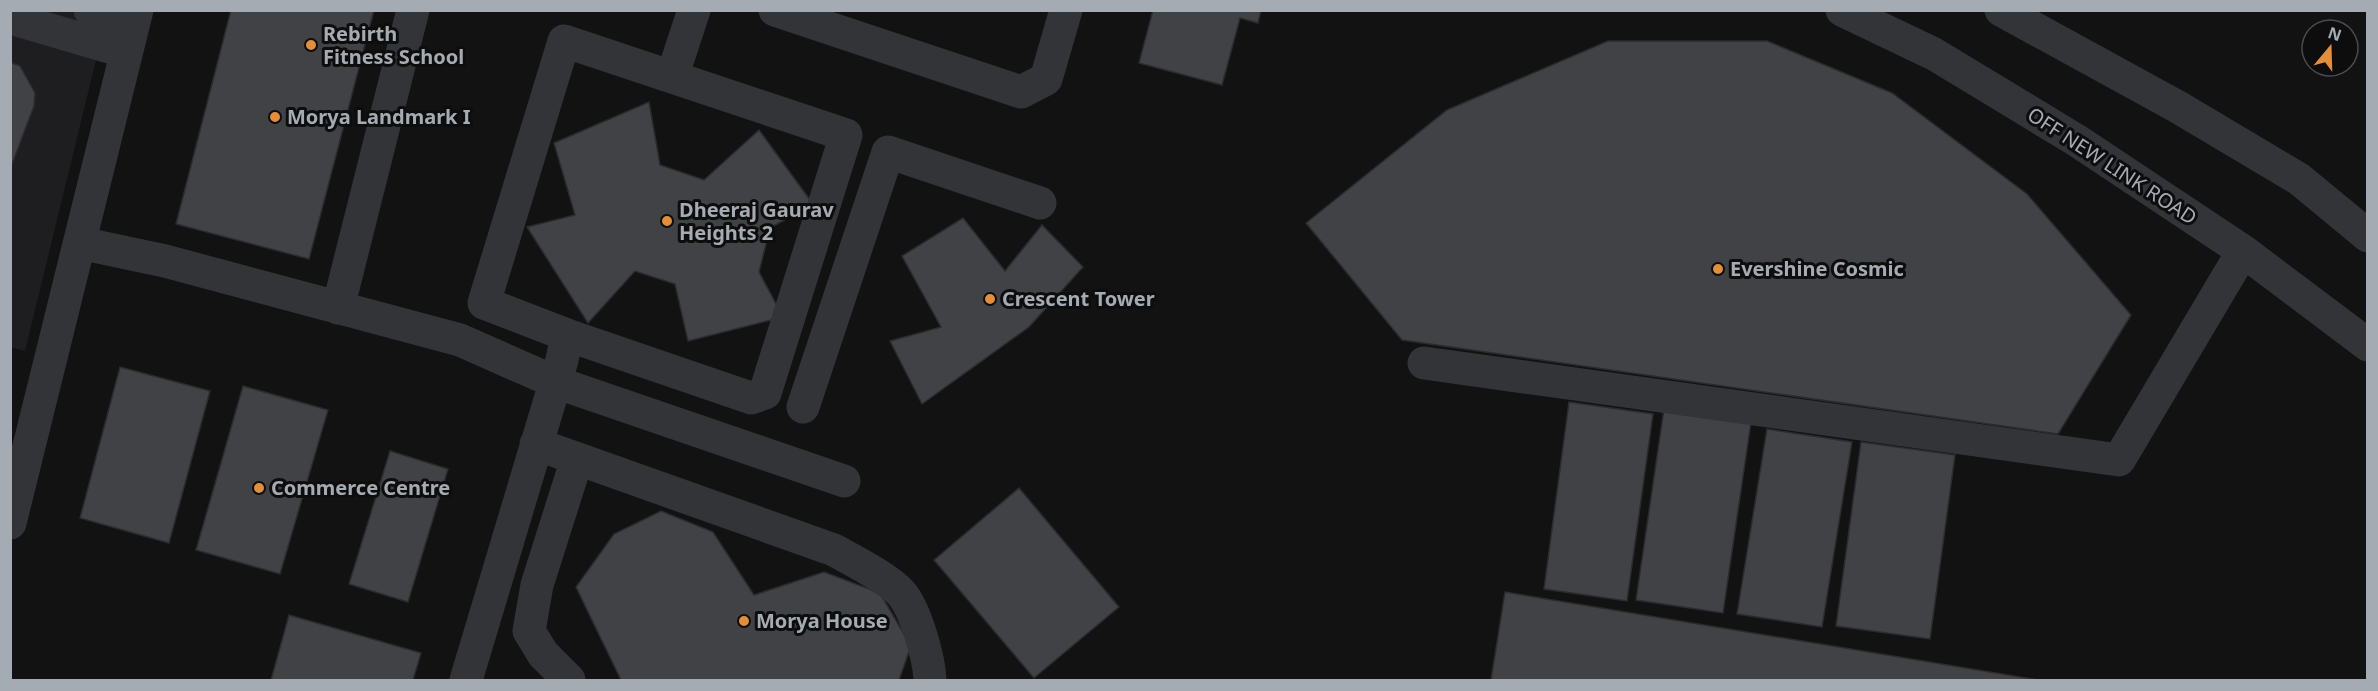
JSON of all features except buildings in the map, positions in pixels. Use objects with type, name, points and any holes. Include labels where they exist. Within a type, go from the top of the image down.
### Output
[{"type":"street","points":[[338,308],[413,10]]},
{"type":"street","points":[[672,77],[694,10]]},
{"type":"street","points":[[775,10],[1021,92],[1046,78],[1066,10]]},
{"type":"street","name":"OFF NEW LINK ROAD","points":[[1842,10],[1934,54],[2076,140],[2243,251],[2367,345]]},
{"type":"street","points":[[2001,10],[2178,106],[2299,179],[2367,236]]},
{"type":"street","points":[[10,18],[87,20],[132,29],[10,523]]},
{"type":"street","points":[[846,135],[765,393],[752,398],[567,335],[484,303],[564,41],[846,135],[888,152],[1040,203]]},
{"type":"street","points":[[803,407],[888,152]]},
{"type":"street","points":[[80,243],[165,261],[460,340],[555,382],[844,481]]},
{"type":"street","points":[[1424,363],[2119,460],[2243,251]]},
{"type":"street","points":[[466,681],[567,335]]},
{"type":"street","points":[[536,444],[834,550],[867,567],[901,593],[918,628],[930,668],[930,681]]},
{"type":"street","points":[[568,681],[543,654],[529,632],[537,585],[577,459]]},
{"type":"shaded area","points":[[11,11],[108,11],[25,351],[10,347]]},
{"type":"place","name":"Rebirth Fitness School","points":[[311,45]]},
{"type":"place","name":"Morya Landmark I","points":[[275,117]]},
{"type":"place","name":"Dheeraj Gaurav Heights 2","points":[[667,221]]},
{"type":"place","name":"Evershine Cosmic","points":[[1718,269]]},
{"type":"place","name":"Crescent Tower","points":[[990,299]]},
{"type":"place","name":"Commerce Centre","points":[[259,488]]},
{"type":"place","name":"Morya House","points":[[744,621]]}]
